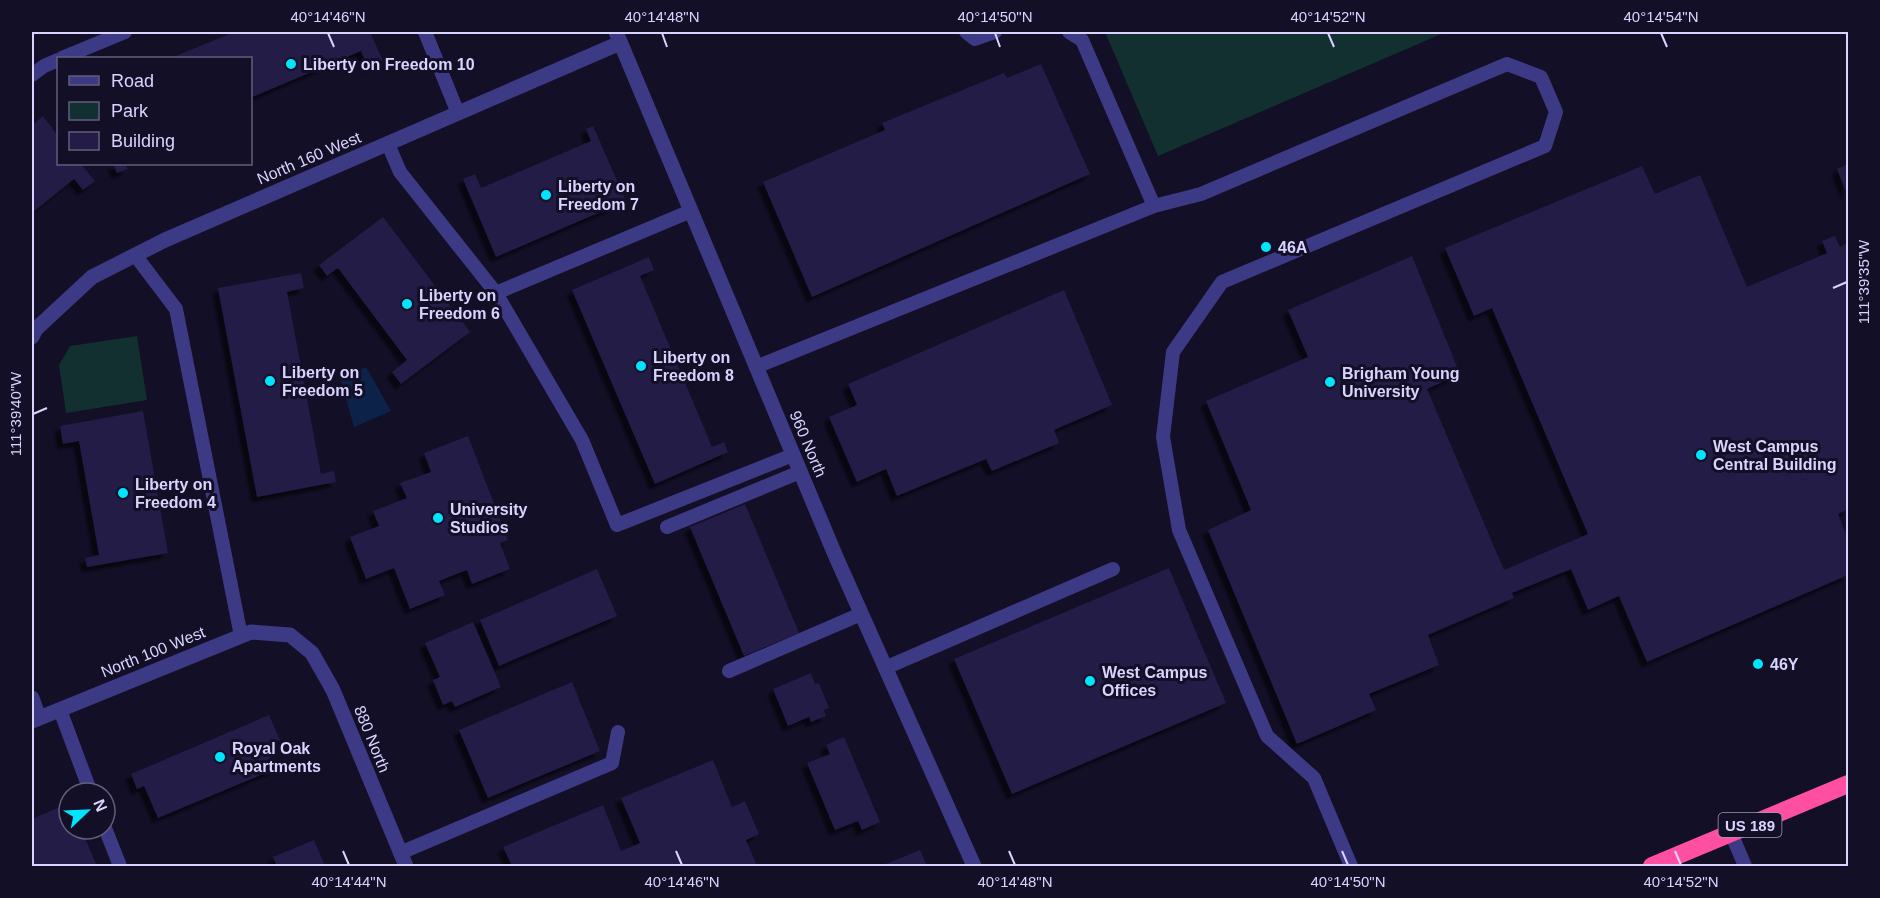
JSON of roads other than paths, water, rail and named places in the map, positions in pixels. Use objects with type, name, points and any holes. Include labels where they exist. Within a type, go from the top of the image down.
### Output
[{"type":"highway","name":"US 189","points":[[1652,867],[1848,784]]},
{"type":"street","name":"North 160 West","points":[[32,337],[36,329],[92,277],[165,240],[458,113],[618,37]]},
{"type":"street","name":"960 North","points":[[618,37],[800,472],[974,867]]},
{"type":"street","name":"North 100 West","points":[[35,719],[251,632],[290,635]]},
{"type":"street","name":"880 North","points":[[290,635],[312,653],[333,690],[403,860]]},
{"type":"street","points":[[32,698],[35,719]]},
{"type":"lane","points":[[65,57],[125,32]]},
{"type":"lane","points":[[425,32],[458,113]]},
{"type":"lane","points":[[966,32],[975,39],[995,32]]},
{"type":"lane","points":[[1069,32],[1082,40],[1154,206]]},
{"type":"lane","points":[[32,75],[57,60]]},
{"type":"lane","points":[[756,367],[1154,206],[1201,194],[1507,64],[1541,77],[1556,112],[1545,146],[1222,282],[1173,352],[1163,437],[1179,530],[1267,736],[1314,778],[1351,867]]},
{"type":"lane","points":[[388,144],[400,172],[496,293],[582,440],[617,525],[793,455]]},
{"type":"lane","points":[[496,293],[691,211]]},
{"type":"lane","points":[[135,255],[176,309],[241,636]]},
{"type":"lane","points":[[667,527],[800,472]]},
{"type":"lane","points":[[885,668],[1113,569]]},
{"type":"lane","points":[[729,671],[861,614]]},
{"type":"lane","points":[[60,710],[87,781]]},
{"type":"lane","points":[[403,860],[612,763],[618,732]]},
{"type":"lane","points":[[1731,834],[1745,867]]},
{"type":"lane","points":[[110,841],[120,867]]},
{"type":"water","points":[[366,367],[391,411],[354,427],[340,378]]},
{"type":"place","name":"Liberty on Freedom 10","points":[[291,64]]},
{"type":"place","name":"Liberty on Freedom 7","points":[[546,195]]},
{"type":"place","name":"46A","points":[[1266,247]]},
{"type":"place","name":"Liberty on Freedom 6","points":[[407,304]]},
{"type":"place","name":"Liberty on Freedom 8","points":[[641,366]]},
{"type":"place","name":"Liberty on Freedom 5","points":[[270,381]]},
{"type":"place","name":"Brigham Young University","points":[[1330,382]]},
{"type":"place","name":"West Campus Central Building","points":[[1701,455]]},
{"type":"place","name":"Liberty on Freedom 4","points":[[123,493]]},
{"type":"place","name":"University Studios","points":[[438,518]]},
{"type":"place","name":"46Y","points":[[1758,664]]},
{"type":"place","name":"West Campus Offices","points":[[1090,681]]},
{"type":"place","name":"Royal Oak Apartments","points":[[220,757]]}]
